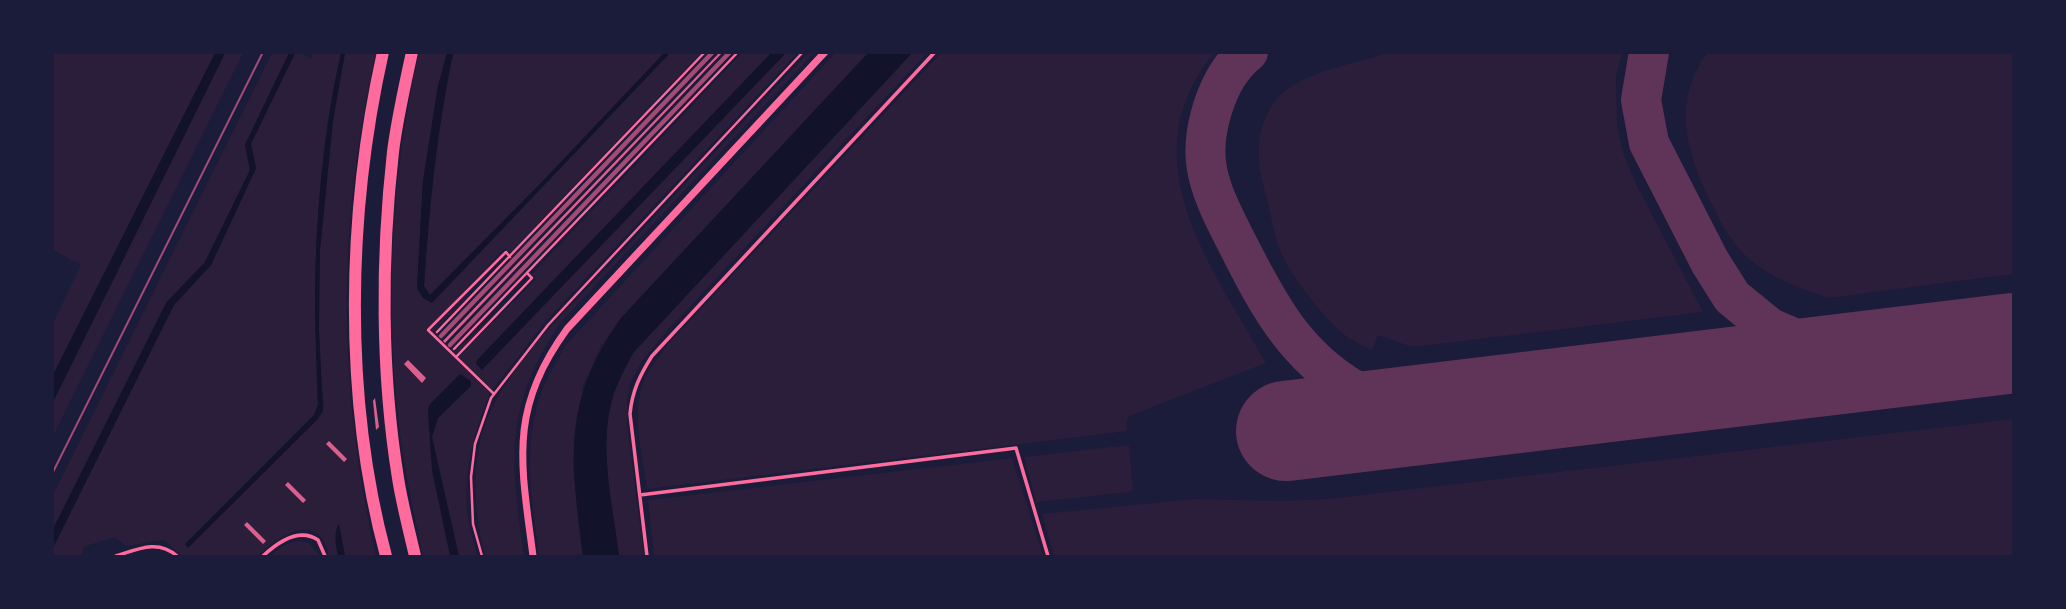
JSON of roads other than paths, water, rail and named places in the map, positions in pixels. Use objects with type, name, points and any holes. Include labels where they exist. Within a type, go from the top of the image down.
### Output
[{"type":"main road","points":[[383,52],[365,147],[357,250],[356,333],[363,435],[370,485],[386,556]]},
{"type":"main road","points":[[412,52],[393,150],[385,251],[392,430],[398,478],[415,556]]},
{"type":"street","points":[[533,556],[522,443],[527,408],[538,376],[554,347],[567,328],[825,52]]},
{"type":"lane","points":[[647,556],[631,405],[639,376],[652,356],[935,52]]},
{"type":"lane","points":[[640,495],[1016,448],[1048,556]]},
{"type":"lane","points":[[263,556],[278,543],[295,536],[310,536],[318,540],[325,556]]},
{"type":"lane","points":[[116,556],[158,546],[169,549],[177,556]]},
{"type":"tram line","points":[[52,474],[263,52]]},
{"type":"railway","points":[[441,336],[713,52]]},
{"type":"railway","points":[[450,345],[730,52]]}]
